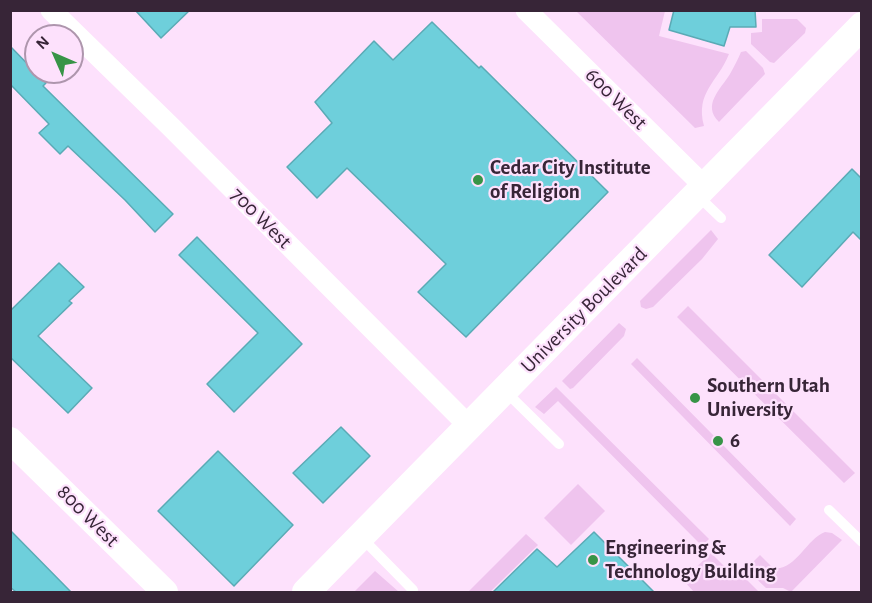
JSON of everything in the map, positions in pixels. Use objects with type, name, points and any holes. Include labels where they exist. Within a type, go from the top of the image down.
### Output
[{"type":"main road","name":"University Boulevard","points":[[306,592],[861,26]]},
{"type":"street","name":"700 West","points":[[51,10],[470,427]]},
{"type":"street","name":"600 West","points":[[526,10],[701,191]]},
{"type":"street","name":"800 West","points":[[10,440],[165,592]]},
{"type":"lane","points":[[701,191],[721,218]]},
{"type":"lane","points":[[505,390],[559,444]]},
{"type":"lane","points":[[829,510],[861,542]]},
{"type":"lane","points":[[360,537],[413,590]]},
{"type":"shaded area","points":[[576,11],[665,11],[659,36],[729,54],[705,96],[702,114],[704,126],[695,128]]},
{"type":"shaded area","points":[[762,19],[797,19],[806,28],[805,33],[774,63],[751,44],[751,33],[762,32]]},
{"type":"shaded area","points":[[746,51],[763,68],[765,74],[719,122],[712,110],[714,98],[741,52]]},
{"type":"shaded area","points":[[711,230],[718,239],[702,259],[653,307],[646,309],[641,307],[640,301]]},
{"type":"shaded area","points":[[688,306],[855,473],[844,483],[677,317]]},
{"type":"shaded area","points":[[619,323],[626,329],[624,336],[570,389],[562,381]]},
{"type":"shaded area","points":[[637,358],[796,519],[790,526],[631,364]]},
{"type":"shaded area","points":[[556,387],[709,539],[702,546],[558,401],[544,414],[535,407]]},
{"type":"shaded area","points":[[578,484],[605,511],[571,545],[544,518]]},
{"type":"shaded area","points":[[825,532],[832,533],[842,540],[791,592],[783,588],[766,588],[746,569],[760,555],[773,568],[788,565],[812,541]]},
{"type":"shaded area","points":[[526,534],[538,545],[490,592],[468,592]]},
{"type":"shaded area","points":[[711,553],[729,571],[734,567],[759,592],[694,592],[683,580]]},
{"type":"shaded area","points":[[375,571],[399,592],[354,592]]},
{"type":"building","points":[[135,10],[190,10],[161,38]]},
{"type":"building","points":[[674,10],[755,10],[756,27],[730,27],[724,46],[669,30]]},
{"type":"building","name":"Cedar City Institute of Religion","points":[[432,22],[479,68],[481,66],[608,192],[466,337],[418,292],[446,264],[347,168],[317,198],[287,167],[332,123],[315,102],[374,41],[393,60]]},
{"type":"building","points":[[10,46],[24,60],[24,84],[45,84],[43,86],[173,214],[155,232],[68,146],[60,154],[39,133],[49,124],[10,84]]},
{"type":"building","points":[[852,169],[861,178],[861,240],[853,232],[802,287],[769,255]]},
{"type":"building","points":[[197,237],[302,344],[234,412],[207,384],[258,333],[179,255]]},
{"type":"building","points":[[59,263],[84,287],[69,301],[72,303],[38,336],[92,388],[68,413],[10,357],[10,311]]},
{"type":"building","points":[[341,427],[370,456],[323,503],[293,473]]},
{"type":"building","points":[[218,451],[293,525],[234,586],[158,511]]},
{"type":"building","points":[[10,530],[71,592],[16,592],[10,587]]},
{"type":"building","name":"Engineering & Technology Building","points":[[594,532],[654,592],[493,592],[537,549],[557,567]]},
{"type":"place","name":"Cedar City Institute of Religion","points":[[478,180]]},
{"type":"place","name":"Southern Utah University","points":[[695,398]]},
{"type":"place","name":"6","points":[[718,441]]},
{"type":"place","name":"Engineering & Technology Building","points":[[593,560]]}]
